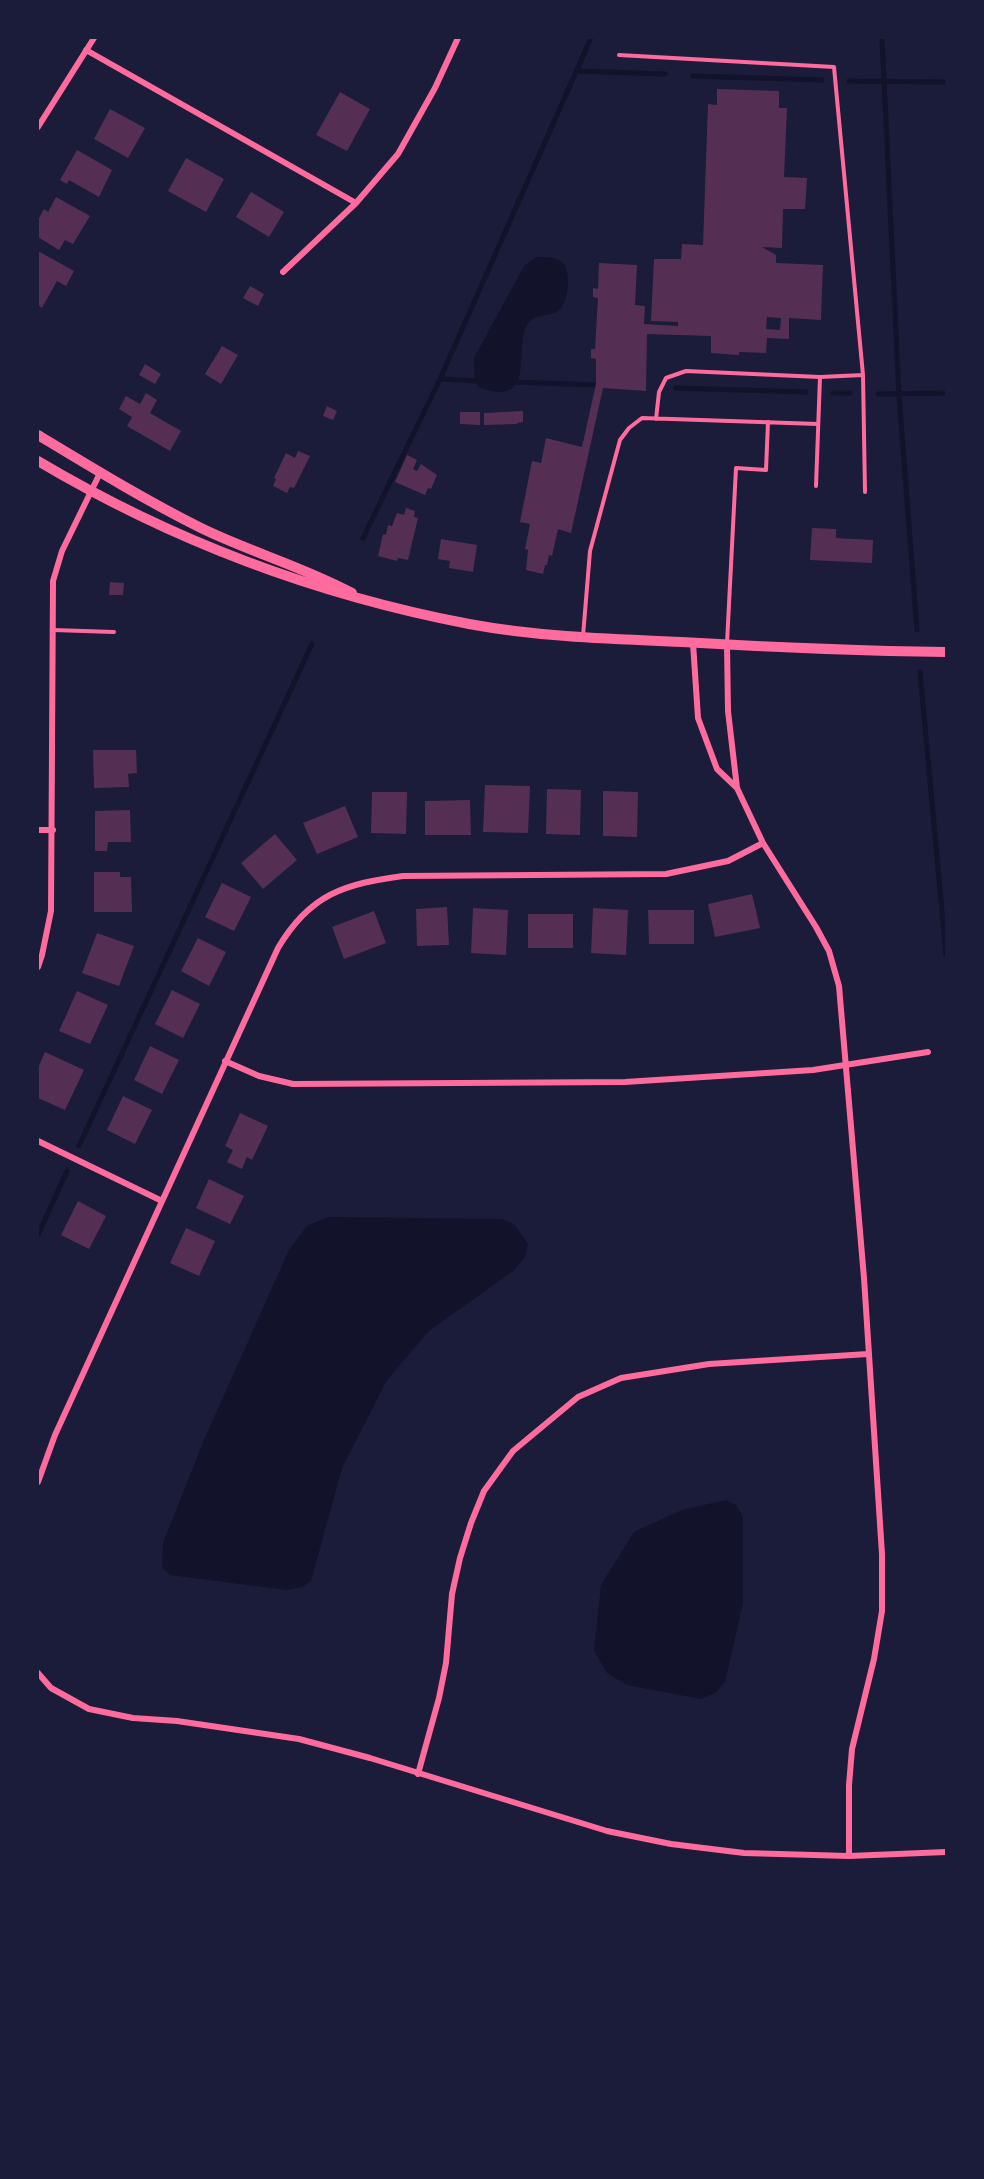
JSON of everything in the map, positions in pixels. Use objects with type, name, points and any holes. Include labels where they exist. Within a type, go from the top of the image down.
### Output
[{"type":"main road","points":[[38,435],[100,473],[201,528],[270,559],[332,582],[363,599]]},
{"type":"main road","points":[[38,461],[90,492],[249,562],[330,591],[472,624],[583,637],[727,645],[946,652]]},
{"type":"street","points":[[38,128],[94,38]]},
{"type":"street","points":[[284,272],[356,203],[398,154],[435,87],[458,38]]},
{"type":"street","points":[[86,51],[356,203]]},
{"type":"street","points":[[38,967],[51,911],[53,581],[57,566],[100,473]]},
{"type":"street","points":[[693,643],[698,718],[717,769],[737,788]]},
{"type":"street","points":[[727,645],[728,711],[737,788],[763,843],[829,951],[839,986],[882,1554],[882,1611],[874,1659],[852,1749],[849,1785],[849,1856]]},
{"type":"street","points":[[38,830],[53,830]]},
{"type":"street","points":[[38,1482],[55,1435],[225,1061],[288,931],[304,912],[348,886],[375,880],[403,876],[666,874],[728,861],[763,843]]},
{"type":"street","points":[[225,1061],[259,1076],[293,1084],[626,1082],[745,1076],[846,1065],[928,1052]]},
{"type":"street","points":[[38,1141],[162,1201]]},
{"type":"street","points":[[418,1774],[446,1663],[452,1594],[460,1558],[484,1491],[513,1451],[578,1397],[621,1378],[709,1364],[868,1354]]},
{"type":"street","points":[[38,1673],[51,1688],[89,1709],[133,1718],[177,1721],[299,1739],[607,1831],[671,1844],[744,1853],[849,1856],[946,1852]]},
{"type":"lane","points":[[619,55],[834,67],[863,375],[865,492]]},
{"type":"lane","points":[[656,419],[659,392],[666,378],[686,371],[820,377],[863,375]]},
{"type":"lane","points":[[816,486],[820,377]]},
{"type":"lane","points":[[583,637],[590,551],[620,440],[629,428],[642,418],[818,424]]},
{"type":"lane","points":[[727,645],[736,468],[766,470],[768,422]]},
{"type":"lane","points":[[53,630],[114,632]]},
{"type":"shaded area","points":[[536,257],[554,258],[566,267],[568,280],[565,301],[559,310],[534,318],[527,325],[523,336],[520,374],[516,384],[509,390],[497,392],[478,387],[474,375],[474,358],[524,266]]},
{"type":"shaded area","points":[[328,1217],[502,1219],[514,1224],[528,1244],[525,1257],[513,1271],[429,1331],[387,1380],[342,1468],[311,1581],[302,1587],[287,1590],[170,1575],[162,1567],[163,1543],[204,1440],[289,1250],[307,1226]]},
{"type":"shaded area","points":[[726,1500],[736,1505],[743,1517],[743,1603],[725,1682],[715,1693],[701,1699],[627,1685],[607,1673],[594,1650],[601,1585],[634,1532],[682,1510]]},
{"type":"building","points":[[717,89],[779,91],[779,108],[787,108],[784,177],[807,178],[805,209],[783,209],[782,248],[762,247],[776,255],[776,263],[823,265],[821,320],[789,318],[789,339],[767,338],[766,353],[739,352],[739,355],[711,353],[711,336],[647,334],[646,391],[603,388],[571,533],[558,529],[552,556],[549,555],[543,574],[526,570],[528,550],[525,549],[530,524],[520,522],[532,461],[541,463],[546,438],[582,447],[596,384],[596,359],[591,358],[591,349],[595,349],[598,298],[593,297],[593,288],[598,289],[599,263],[637,265],[635,305],[645,306],[644,324],[678,326],[678,322],[651,321],[654,259],[681,259],[682,244],[703,245],[708,104],[717,105]],"holes":[[[767,317],[781,318],[780,330],[766,329]]]},
{"type":"building","points":[[340,92],[370,109],[347,151],[316,135]]},
{"type":"building","points":[[110,109],[145,128],[128,158],[94,139]]},
{"type":"building","points":[[77,150],[112,170],[99,197],[69,180],[67,184],[60,180]]},
{"type":"building","points":[[186,158],[224,179],[206,212],[168,191]]},
{"type":"building","points":[[251,192],[284,212],[269,237],[236,217]]},
{"type":"building","points":[[56,197],[90,216],[73,244],[65,240],[59,250],[38,237],[38,220],[44,209],[48,212]]},
{"type":"building","points":[[38,251],[74,271],[66,286],[57,281],[42,308],[38,305]]},
{"type":"building","points":[[250,286],[264,294],[258,306],[243,298]]},
{"type":"building","points":[[222,346],[238,355],[221,384],[205,374]]},
{"type":"building","points":[[145,364],[161,374],[155,384],[139,375]]},
{"type":"building","points":[[146,393],[157,400],[150,413],[181,431],[170,451],[127,426],[132,417],[119,409],[126,396],[140,404]]},
{"type":"building","points":[[327,406],[337,411],[333,420],[323,416]]},
{"type":"building","points":[[523,411],[523,422],[484,425],[484,413]]},
{"type":"building","points":[[460,412],[480,412],[480,425],[460,424]]},
{"type":"building","points":[[298,451],[310,456],[294,488],[290,487],[287,493],[273,486],[276,479],[274,478],[286,453],[295,458]]},
{"type":"building","points":[[407,455],[417,460],[413,469],[417,471],[421,464],[437,475],[431,489],[428,488],[425,495],[395,482]]},
{"type":"building","points":[[406,508],[415,511],[414,517],[418,518],[408,560],[398,558],[397,561],[378,556],[383,534],[386,535],[388,525],[392,526],[397,513],[404,515]]},
{"type":"building","points":[[812,528],[836,529],[836,538],[873,540],[872,563],[810,560]]},
{"type":"building","points":[[441,539],[477,545],[473,572],[449,568],[450,561],[438,559]]},
{"type":"building","points":[[110,582],[124,583],[123,595],[109,595]]},
{"type":"building","points":[[93,750],[136,750],[137,773],[128,774],[129,787],[94,788]]},
{"type":"building","points":[[485,785],[530,786],[528,833],[483,832]]},
{"type":"building","points":[[547,789],[581,790],[580,835],[546,834]]},
{"type":"building","points":[[603,791],[638,792],[637,837],[603,836]]},
{"type":"building","points":[[372,792],[407,792],[406,834],[371,833]]},
{"type":"building","points":[[470,800],[471,835],[425,835],[425,801]]},
{"type":"building","points":[[345,806],[358,837],[317,854],[303,823]]},
{"type":"building","points":[[130,810],[131,842],[108,842],[107,851],[95,851],[95,811]]},
{"type":"building","points":[[275,834],[297,860],[263,889],[241,863]]},
{"type":"building","points":[[94,872],[120,872],[120,877],[131,877],[132,912],[94,912]]},
{"type":"building","points":[[222,883],[251,897],[234,931],[205,917]]},
{"type":"building","points":[[752,894],[760,928],[715,937],[708,904]]},
{"type":"building","points":[[447,907],[449,945],[417,946],[416,909]]},
{"type":"building","points":[[473,908],[508,910],[506,955],[471,953]]},
{"type":"building","points":[[593,908],[628,910],[626,955],[591,953]]},
{"type":"building","points":[[648,910],[694,910],[694,944],[649,944]]},
{"type":"building","points":[[374,911],[386,943],[344,959],[332,927]]},
{"type":"building","points":[[528,914],[573,914],[573,948],[528,948]]},
{"type":"building","points":[[97,933],[134,946],[119,986],[82,973]]},
{"type":"building","points":[[198,938],[226,952],[209,986],[181,971]]},
{"type":"building","points":[[172,990],[200,1004],[183,1038],[155,1024]]},
{"type":"building","points":[[77,991],[108,1005],[90,1044],[59,1031]]},
{"type":"building","points":[[150,1046],[179,1060],[162,1094],[134,1080]]},
{"type":"building","points":[[45,1052],[84,1070],[65,1110],[38,1098],[38,1068]]},
{"type":"building","points":[[123,1096],[152,1110],[135,1144],[107,1130]]},
{"type":"building","points":[[240,1113],[268,1126],[252,1160],[247,1157],[242,1169],[227,1162],[233,1150],[225,1146]]},
{"type":"building","points":[[209,1179],[244,1196],[230,1224],[196,1208]]},
{"type":"building","points":[[78,1201],[106,1216],[89,1249],[61,1235]]},
{"type":"building","points":[[186,1228],[215,1241],[199,1276],[170,1263]]},
{"type":"waterway","points":[[363,538],[440,379],[591,38]]},
{"type":"waterway","points":[[882,38],[899,395],[917,630]]},
{"type":"waterway","points":[[576,71],[665,74]]},
{"type":"waterway","points":[[693,76],[822,80]]},
{"type":"waterway","points":[[849,81],[946,82]]},
{"type":"waterway","points":[[440,379],[480,381]]},
{"type":"waterway","points":[[511,382],[600,385]]},
{"type":"waterway","points":[[676,388],[806,392]]},
{"type":"waterway","points":[[833,393],[850,393]]},
{"type":"waterway","points":[[878,394],[946,393]]},
{"type":"waterway","points":[[79,1146],[312,644]]},
{"type":"waterway","points":[[920,672],[946,955]]},
{"type":"waterway","points":[[38,1235],[67,1171]]}]
